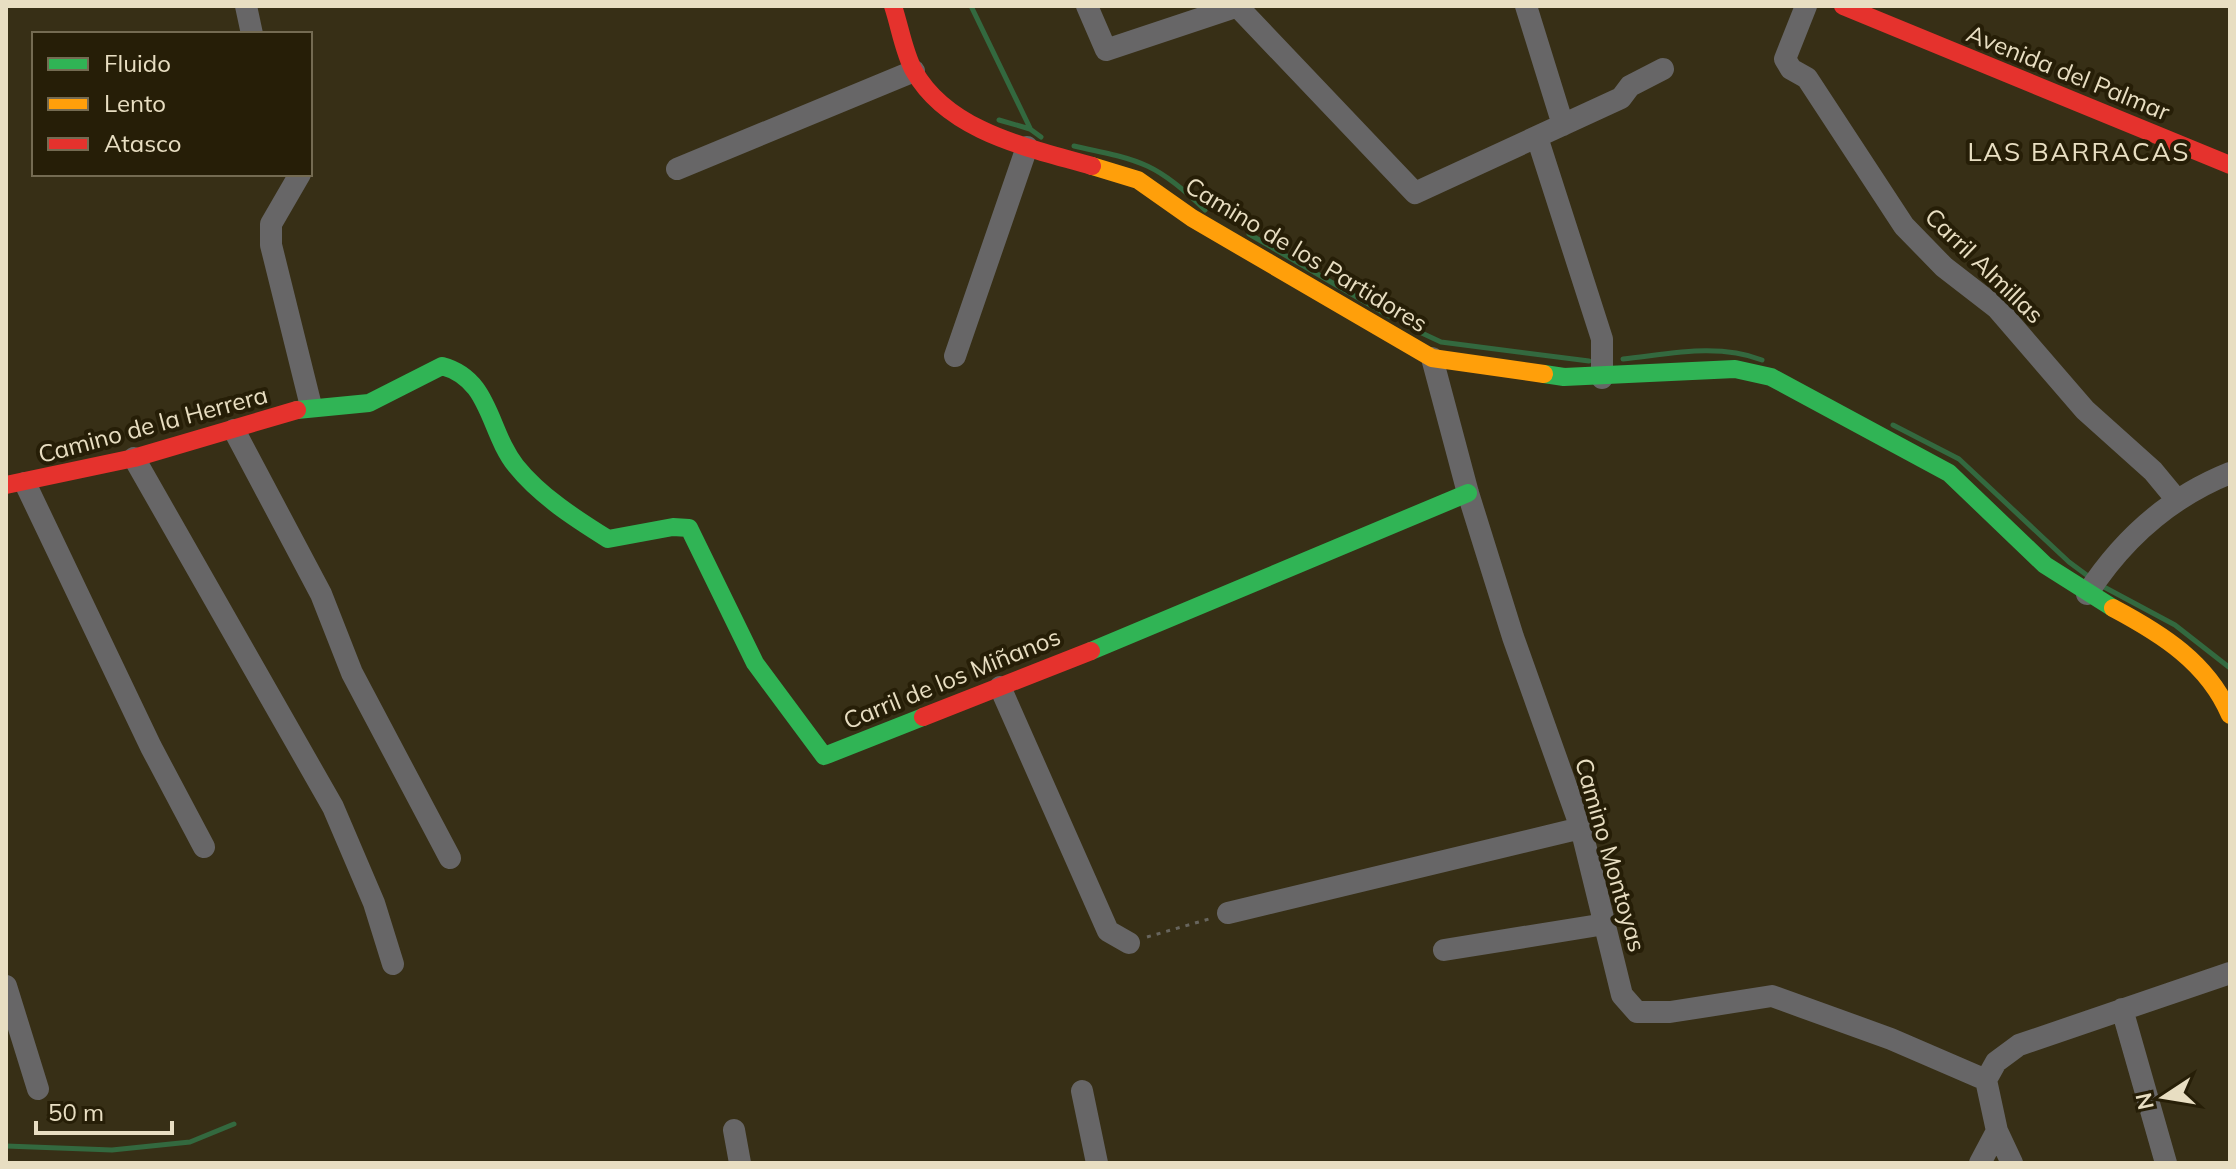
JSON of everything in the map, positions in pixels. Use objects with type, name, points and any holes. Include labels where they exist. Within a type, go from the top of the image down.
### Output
[{"type":"street","points":[[246,6],[252,32]]},
{"type":"street","name":"Camino de los Partidores","points":[[893,6],[914,71],[937,100],[965,122],[1027,147],[1138,180],[1192,218],[1432,358],[1564,377],[1602,378],[1715,369],[1735,369],[1771,377],[1949,473],[2045,565],[2087,594],[2147,626],[2198,664],[2220,691],[2230,715]]},
{"type":"street","points":[[1087,6],[1106,50],[1238,6],[1415,193],[1621,98],[1630,86],[1663,69]]},
{"type":"street","points":[[1526,6],[1563,125]]},
{"type":"street","name":"Carril Almillas","points":[[1806,6],[1785,59],[1791,69],[1807,78],[1904,226],[1944,267],[1997,308],[2085,410],[2153,471],[2177,500]]},
{"type":"street","name":"Avenida del Palmar","points":[[1843,6],[2230,165]]},
{"type":"street","points":[[677,169],[805,119],[914,71]]},
{"type":"street","points":[[1537,137],[1602,339],[1602,378]]},
{"type":"street","points":[[955,356],[1027,147]]},
{"type":"street","points":[[299,176],[271,224],[271,245],[311,406]]},
{"type":"street","name":"Camino Montoyas","points":[[1432,358],[1468,493],[1513,637],[1581,828],[1622,995],[1637,1012],[1670,1012],[1772,996],[1891,1039],[1986,1080]]},
{"type":"street","name":"Carril de los Miñanos","points":[[311,406],[369,403],[442,366],[452,367],[466,375],[478,389],[514,463],[561,510],[608,539],[673,527],[689,528],[710,565],[755,663],[824,756],[1219,600],[1468,493]]},
{"type":"street","name":"Camino de la Herrera","points":[[15,484],[134,458],[311,406]]},
{"type":"street","points":[[234,430],[321,594],[352,673],[450,858]]},
{"type":"street","points":[[134,458],[333,807],[374,903],[393,964]]},
{"type":"street","points":[[2087,594],[2106,564],[2177,500],[2230,473]]},
{"type":"street","points":[[15,484],[204,847]]},
{"type":"street","points":[[1000,687],[1108,931],[1129,943]]},
{"type":"street","points":[[1228,913],[1581,828]]},
{"type":"street","points":[[1444,950],[1605,924]]},
{"type":"street","points":[[2012,1163],[1997,1131],[1986,1080],[1996,1062],[2019,1045],[2230,973]]},
{"type":"street","points":[[6,986],[38,1089]]},
{"type":"street","points":[[2122,1009],[2166,1163]]},
{"type":"street","points":[[1082,1091],[1097,1163]]},
{"type":"street","points":[[734,1130],[740,1163]]},
{"type":"street","points":[[1980,1163],[1997,1131]]},
{"type":"path","points":[[1129,943],[1228,913]]},
{"type":"waterway","points":[[971,6],[1030,128]]},
{"type":"waterway","points":[[999,120],[1030,129],[1041,137]]},
{"type":"waterway","points":[[1074,146],[1146,165],[1173,182],[1205,210]]},
{"type":"waterway","points":[[1249,234],[1389,316]]},
{"type":"waterway","points":[[1411,328],[1441,342],[1589,361]]},
{"type":"waterway","points":[[1623,359],[1711,351],[1762,360]]},
{"type":"waterway","points":[[1893,425],[1959,459],[2069,562],[2092,579]]},
{"type":"waterway","points":[[2104,587],[2175,625],[2230,668]]},
{"type":"waterway","points":[[6,1146],[112,1150],[190,1142],[234,1124]]},
{"type":"traffic: fast","points":[[297,410],[369,403],[442,366],[458,373],[480,394],[516,466],[547,497],[584,523],[608,539],[673,527],[689,528],[755,663],[824,756],[923,717]]},
{"type":"traffic: fast","points":[[1544,374],[1564,377],[1735,369],[1771,377],[1949,473],[2045,565],[2113,608]]},
{"type":"traffic: fast","points":[[1091,651],[1468,493]]},
{"type":"traffic: slow","points":[[1092,166],[1138,180],[1192,218],[1432,358],[1544,374]]},
{"type":"traffic: slow","points":[[2113,608],[2149,628],[2182,652],[2209,680],[2230,715]]},
{"type":"traffic: jam","points":[[893,6],[914,71],[929,92],[948,109],[993,135],[1092,166]]},
{"type":"traffic: jam","points":[[1843,6],[2230,165]]},
{"type":"traffic: jam","points":[[6,485],[134,458],[297,410]]},
{"type":"traffic: jam","points":[[923,717],[1091,651]]},
{"type":"district","name":"LAS BARRACAS","points":[[2079,152]]}]
